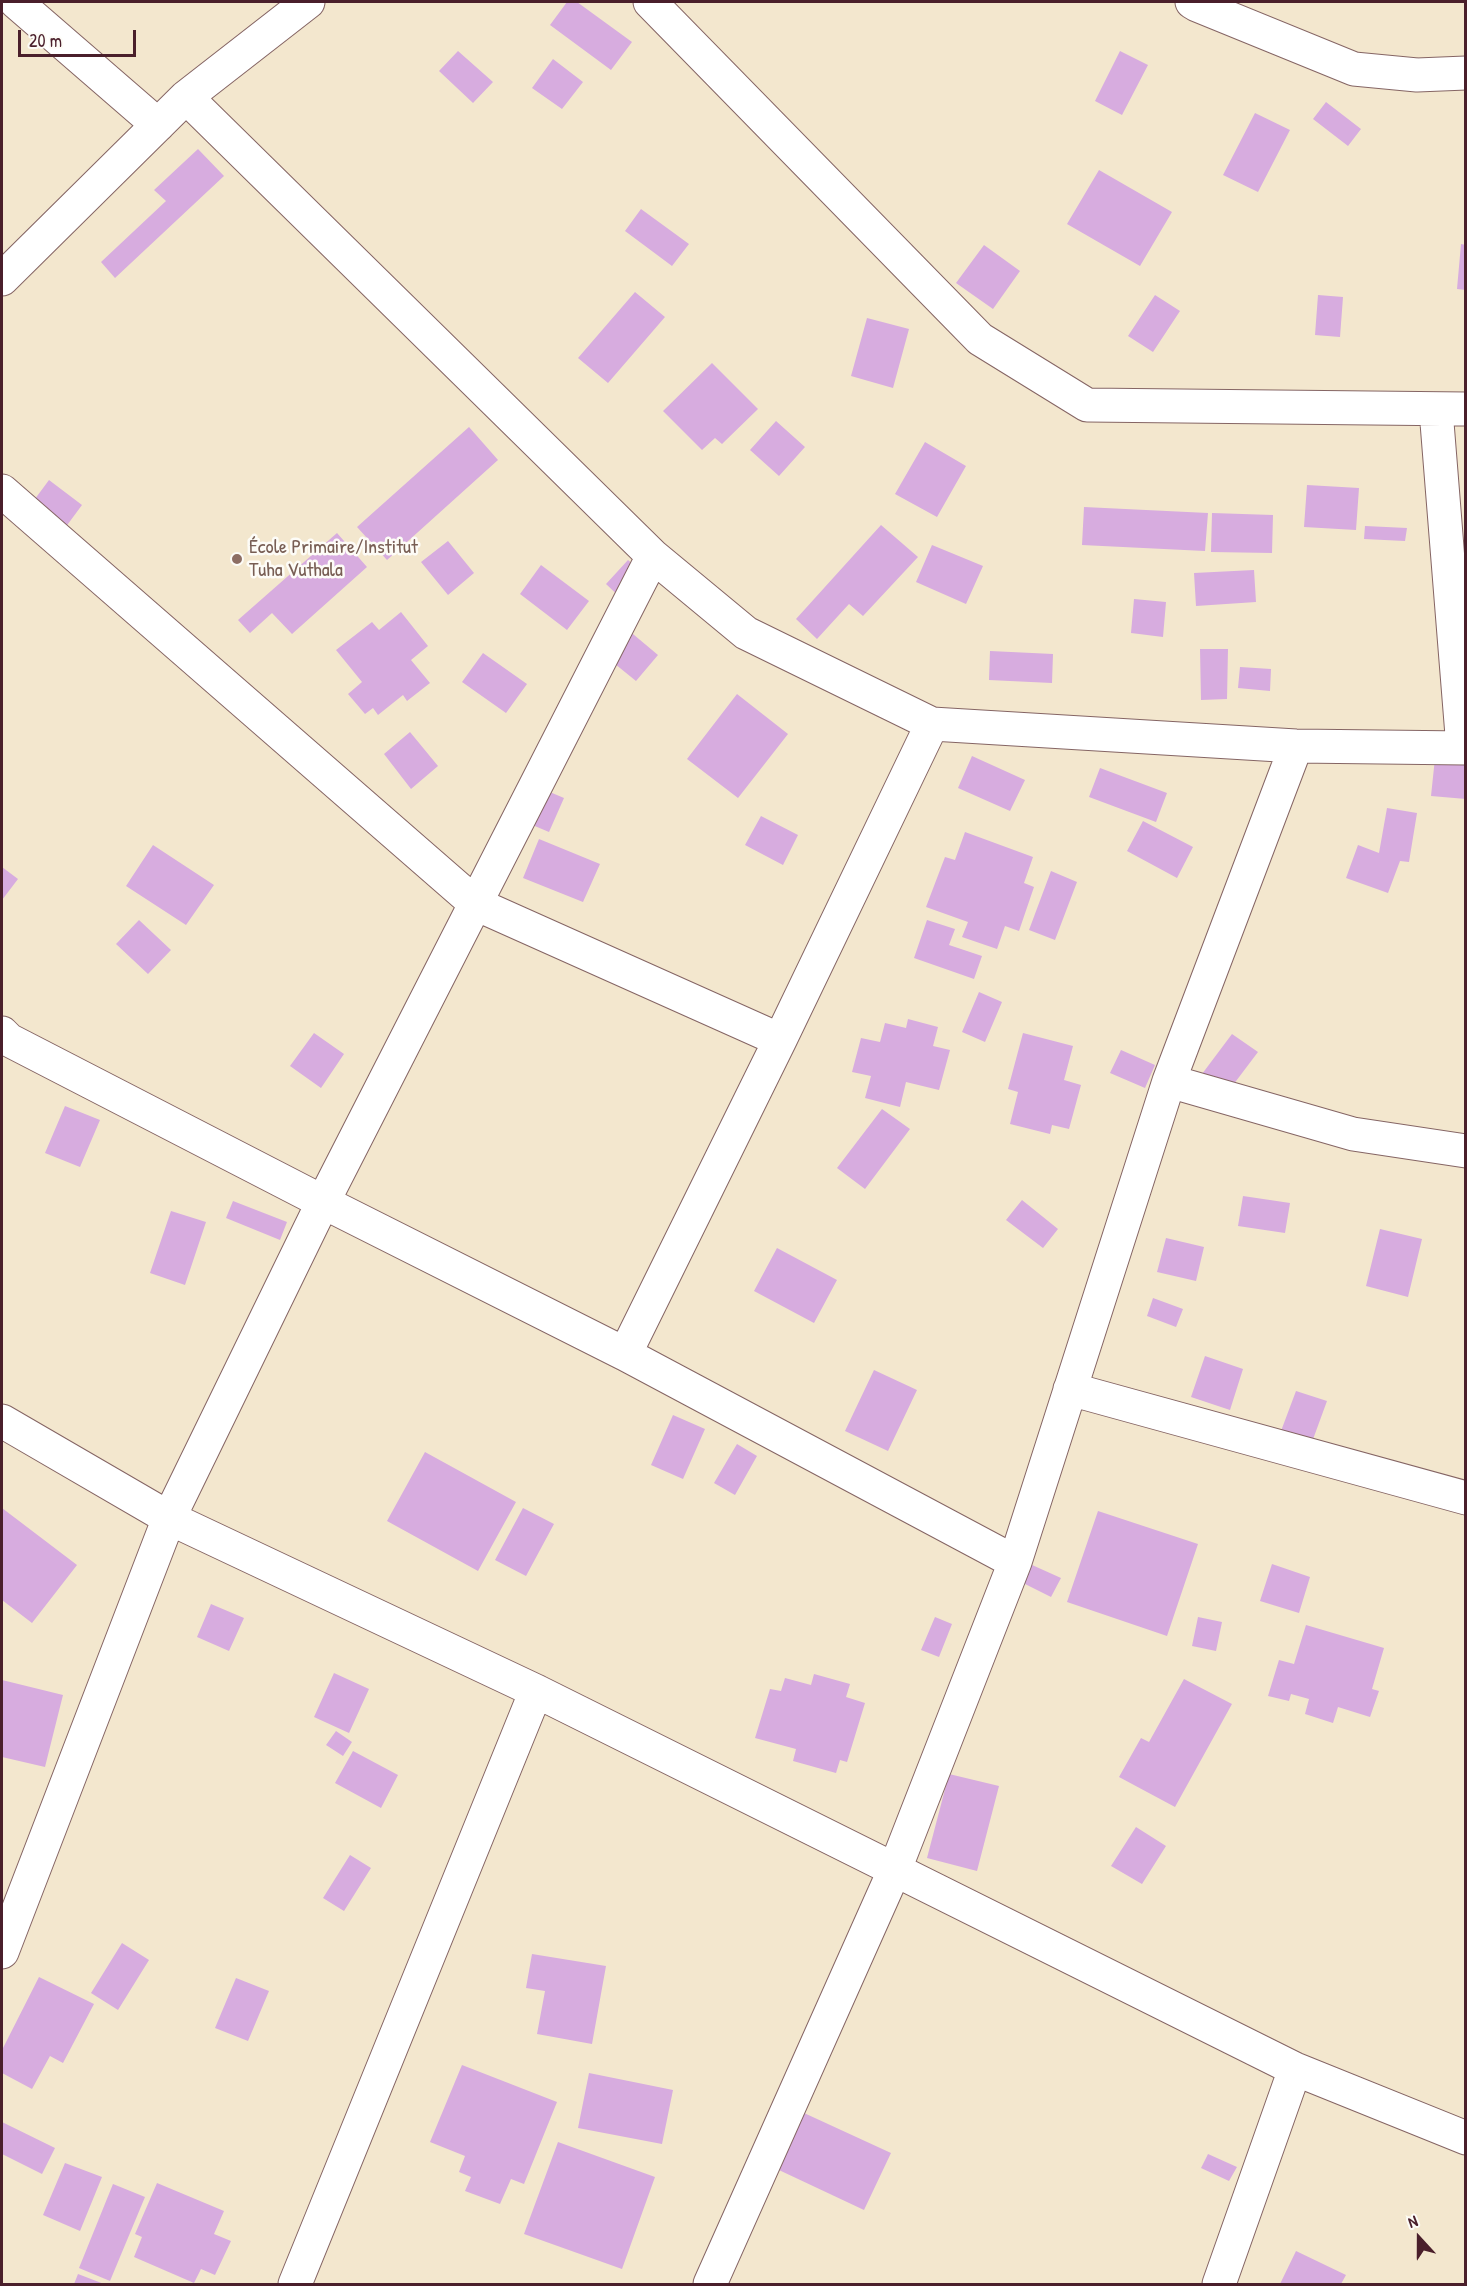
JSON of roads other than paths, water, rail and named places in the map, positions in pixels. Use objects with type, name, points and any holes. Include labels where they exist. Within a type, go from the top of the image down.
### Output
[{"type":"street","points":[[16,2],[158,125]]},
{"type":"street","points":[[2,279],[186,97],[308,2]]},
{"type":"street","points":[[186,97],[653,556],[746,633],[932,724],[1296,746],[1464,748],[1451,409],[1088,405],[980,339],[650,2]]},
{"type":"street","points":[[1192,2],[1354,69],[1417,75],[1466,73]]},
{"type":"street","points":[[2,491],[476,904],[780,1040]]},
{"type":"street","points":[[2,1952],[169,1518],[323,1202],[653,556]]},
{"type":"street","points":[[625,1354],[932,724]]},
{"type":"street","points":[[710,2284],[895,1869],[1015,1562],[1170,1082],[1296,746]]},
{"type":"street","points":[[2,1033],[9,1040],[323,1202],[625,1354],[1015,1562]]},
{"type":"street","points":[[1170,1082],[1353,1134],[1466,1151]]},
{"type":"street","points":[[1070,1389],[1466,1498]]},
{"type":"street","points":[[2,1421],[169,1518],[536,1691],[1295,2069],[1466,2138]]},
{"type":"street","points":[[296,2284],[536,1691]]},
{"type":"street","points":[[1219,2284],[1295,2069]]},
{"type":"place","name":"École Primaire/Institut Tuha Vuthala","points":[[237,559]]}]
